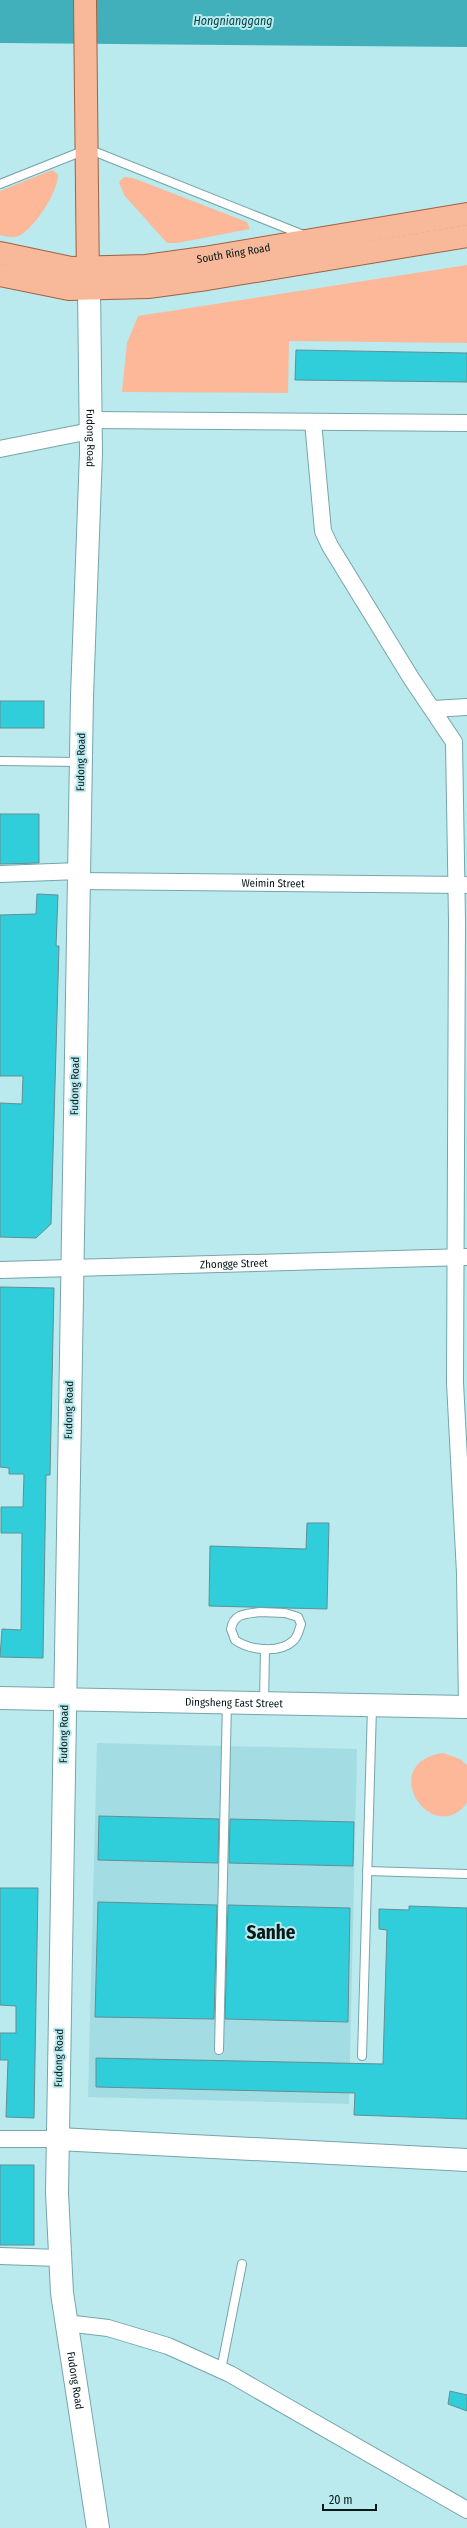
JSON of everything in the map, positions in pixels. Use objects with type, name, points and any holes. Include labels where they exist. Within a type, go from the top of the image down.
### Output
[{"type":"main road","points":[[85,0],[88,100],[88,279]]},
{"type":"main road","name":"South Ring Road","points":[[0,275],[63,288],[88,279],[153,265],[316,240],[467,214]]},
{"type":"main road","name":"South Ring Road","points":[[0,253],[71,268],[88,279],[148,287],[207,280],[467,236]]},
{"type":"street","name":"Fudong Road","points":[[88,279],[90,426],[81,762],[64,1700],[58,2139],[59,2258],[66,2323],[98,2528]]},
{"type":"street","points":[[313,422],[324,531],[330,546],[411,678],[454,742],[462,885],[461,1257],[455,1383],[465,1573],[467,1707]]},
{"type":"street","points":[[0,449],[90,426],[313,422],[467,423]]},
{"type":"street","points":[[433,709],[467,707]]},
{"type":"street","name":"Weimin Street","points":[[0,874],[462,885]]},
{"type":"street","name":"Zhongge Street","points":[[0,1270],[461,1257]]},
{"type":"street","name":"Dingsheng East Street","points":[[0,1698],[467,1707]]},
{"type":"street","points":[[0,2139],[58,2139],[467,2160]]},
{"type":"street","points":[[0,2256],[59,2258]]},
{"type":"street","points":[[66,2323],[108,2328],[168,2346],[222,2370],[333,2432],[467,2510]]},
{"type":"lane","points":[[0,184],[88,149],[316,240]]},
{"type":"lane","points":[[0,761],[81,762]]},
{"type":"lane","points":[[260,1612],[298,1617],[301,1624],[293,1641],[277,1648],[265,1648],[246,1646],[235,1640],[231,1629],[236,1618],[241,1614],[260,1612]]},
{"type":"lane","points":[[264,1704],[265,1648]]},
{"type":"lane","points":[[219,2050],[227,1703]]},
{"type":"lane","points":[[362,2056],[372,1706]]},
{"type":"lane","points":[[367,1871],[467,1874]]},
{"type":"lane","points":[[222,2370],[242,2264]]},
{"type":"shaded area","points":[[52,170],[58,174],[55,189],[38,218],[24,233],[16,237],[0,235],[0,191]]},
{"type":"shaded area","points":[[124,177],[133,178],[247,222],[250,229],[177,243],[167,243],[124,195],[119,182]]},
{"type":"shaded area","points":[[467,265],[467,343],[289,341],[288,393],[122,392],[127,343],[138,316]]},
{"type":"shaded area","points":[[97,1743],[357,1749],[349,2104],[88,2097]]},
{"type":"shaded area","points":[[443,1753],[460,1759],[467,1765],[467,1803],[453,1814],[439,1816],[426,1810],[416,1799],[411,1785],[413,1772],[423,1760]]},
{"type":"water","name":"Hongnianggang","points":[[0,0],[467,0],[467,47],[0,43]]},
{"type":"building","points":[[296,350],[467,353],[467,382],[295,380]]},
{"type":"building","points":[[0,701],[44,701],[44,728],[0,728]]},
{"type":"building","points":[[0,814],[39,814],[39,863],[0,864]]},
{"type":"building","points":[[37,894],[58,895],[56,946],[59,946],[51,1224],[36,1238],[0,1237],[0,1103],[22,1104],[23,1076],[0,1076],[0,915],[36,914]]},
{"type":"building","points":[[0,1287],[54,1288],[50,1475],[46,1475],[43,1658],[0,1657],[2,1629],[21,1630],[22,1533],[1,1533],[1,1507],[23,1507],[24,1474],[9,1474],[9,1468],[0,1467]]},
{"type":"building","points":[[307,1523],[329,1523],[327,1609],[209,1606],[210,1546],[306,1549]]},
{"type":"building","points":[[99,1816],[219,1819],[218,1863],[98,1860]]},
{"type":"building","points":[[230,1819],[354,1822],[353,1866],[229,1863]]},
{"type":"building","points":[[0,1888],[38,1888],[34,2118],[6,2117],[8,2060],[0,2060],[0,2033],[16,2033],[16,2006],[0,2005]]},
{"type":"building","points":[[98,1902],[217,1905],[214,2019],[95,2017]]},
{"type":"building","points":[[228,1905],[350,1908],[348,2022],[225,2019]]},
{"type":"building","points":[[409,1906],[467,1908],[467,2119],[354,2115],[355,2093],[96,2087],[96,2058],[383,2064],[387,1930],[379,1929],[379,1909],[409,1910]]},
{"type":"building","points":[[0,2165],[34,2165],[34,2245],[0,2245]]},
{"type":"building","points":[[450,2391],[467,2395],[467,2411],[448,2404]]},
{"type":"district","name":"Sanhe","points":[[271,1932]]}]
